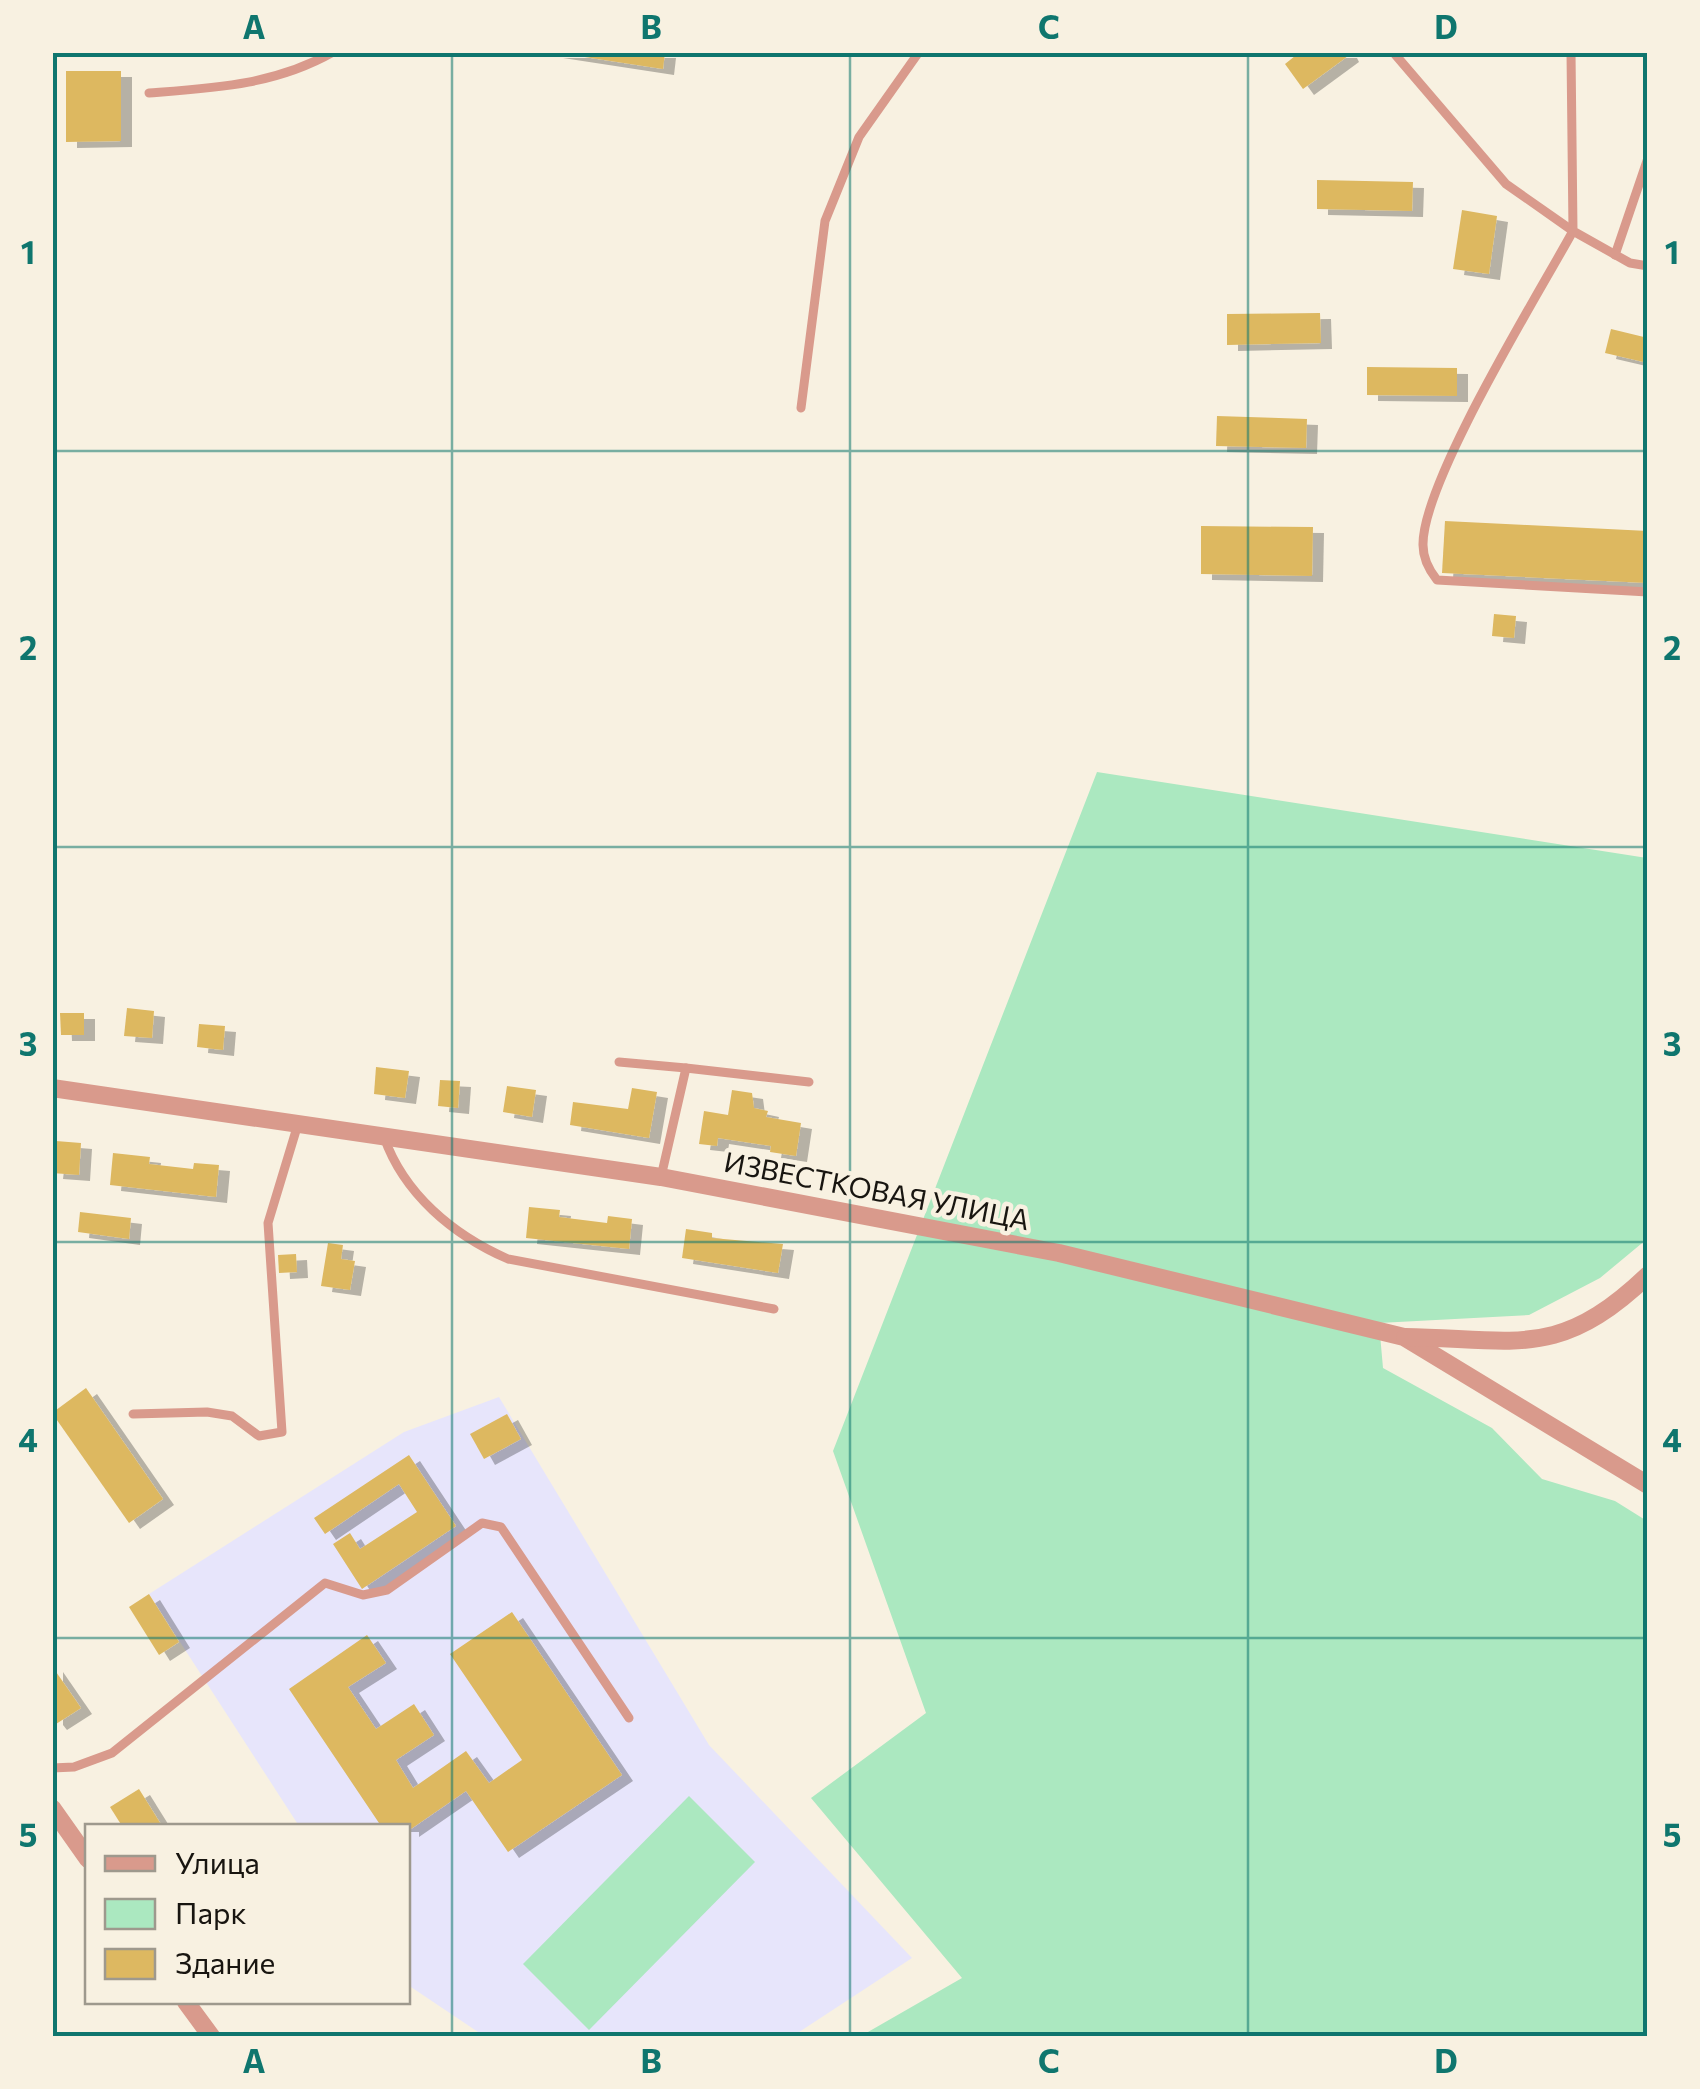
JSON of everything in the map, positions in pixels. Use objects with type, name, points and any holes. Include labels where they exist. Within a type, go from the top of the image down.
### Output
[{"type":"street","name":"ИЗВЕСТКОВАЯ УЛИЦА","points":[[52,1088],[662,1177],[1059,1253],[1404,1337],[1648,1485]]},
{"type":"street","points":[[1404,1337],[1548,1340],[1599,1317],[1648,1275]]},
{"type":"street","points":[[52,1808],[85,1855]]},
{"type":"street","points":[[187,2004],[210,2036]]},
{"type":"lane","points":[[148,94],[252,84],[311,65],[333,52]]},
{"type":"lane","points":[[801,408],[824,221],[859,137],[919,52]]},
{"type":"lane","points":[[1392,52],[1506,184],[1572,231],[1615,255],[1648,266]]},
{"type":"lane","points":[[1572,52],[1572,231],[1447,466],[1430,507],[1423,545],[1428,570],[1437,580],[1648,592]]},
{"type":"lane","points":[[1615,255],[1648,158]]},
{"type":"lane","points":[[619,1062],[810,1082]]},
{"type":"lane","points":[[662,1177],[686,1068]]},
{"type":"lane","points":[[133,1414],[207,1412],[232,1416],[258,1436],[282,1432],[268,1223],[298,1124]]},
{"type":"lane","points":[[384,1137],[394,1166],[413,1194],[474,1242],[508,1259],[774,1309]]},
{"type":"lane","points":[[52,1768],[74,1766],[112,1754],[325,1583],[378,1594],[482,1523],[502,1527],[630,1718]]},
{"type":"shaded area","points":[[499,1397],[709,1745],[912,1958],[793,2036],[484,2036],[410,1986],[410,1824],[298,1824],[149,1594],[404,1432]]},
{"type":"green space","points":[[1097,772],[1647,858],[1647,1239],[1600,1278],[1529,1315],[1379,1323],[1383,1368],[1492,1428],[1542,1479],[1615,1501],[1647,1521],[1647,2036],[861,2036],[962,1978],[811,1798],[926,1713],[833,1451]]},
{"type":"green space","points":[[689,1796],[755,1862],[589,2030],[523,1964]]},
{"type":"building","points":[[552,52],[665,52],[663,69]]},
{"type":"building","points":[[1300,52],[1346,52],[1348,56],[1303,89],[1285,64]]},
{"type":"building","points":[[66,71],[121,71],[121,141],[66,142]]},
{"type":"building","points":[[1317,180],[1413,182],[1412,211],[1317,209]]},
{"type":"building","points":[[1462,210],[1497,216],[1489,274],[1453,269]]},
{"type":"building","points":[[1320,313],[1321,343],[1227,345],[1227,314]]},
{"type":"building","points":[[1611,329],[1648,338],[1648,363],[1605,353]]},
{"type":"building","points":[[1367,367],[1457,368],[1457,396],[1367,395]]},
{"type":"building","points":[[1217,416],[1307,419],[1306,448],[1216,446]]},
{"type":"building","points":[[1445,521],[1648,531],[1648,583],[1442,573]]},
{"type":"building","points":[[1201,526],[1313,527],[1312,576],[1201,574]]},
{"type":"building","points":[[1494,614],[1516,616],[1514,638],[1492,636]]},
{"type":"building","points":[[127,1008],[154,1011],[152,1038],[124,1036]]},
{"type":"building","points":[[60,1013],[84,1013],[84,1035],[61,1035]]},
{"type":"building","points":[[199,1024],[225,1026],[223,1050],[197,1047]]},
{"type":"building","points":[[376,1067],[409,1071],[405,1098],[374,1094]]},
{"type":"building","points":[[440,1080],[460,1081],[458,1108],[438,1106]]},
{"type":"building","points":[[507,1086],[536,1090],[532,1117],[503,1112]]},
{"type":"building","points":[[632,1088],[657,1092],[649,1138],[570,1125],[573,1102],[628,1109]]},
{"type":"building","points":[[732,1090],[752,1093],[754,1108],[768,1111],[766,1117],[801,1123],[796,1156],[770,1152],[771,1146],[718,1138],[717,1146],[699,1144],[704,1111],[728,1115]]},
{"type":"building","points":[[56,1141],[81,1143],[79,1175],[52,1173]]},
{"type":"building","points":[[113,1153],[150,1157],[149,1164],[193,1169],[194,1163],[219,1165],[216,1197],[110,1185]]},
{"type":"building","points":[[529,1207],[560,1210],[559,1217],[607,1223],[608,1216],[632,1219],[629,1249],[526,1238]]},
{"type":"building","points":[[80,1212],[131,1218],[129,1239],[78,1232]]},
{"type":"building","points":[[686,1229],[712,1233],[712,1238],[783,1244],[778,1273],[682,1258]]},
{"type":"building","points":[[328,1243],[343,1245],[341,1259],[355,1261],[350,1290],[321,1286]]},
{"type":"building","points":[[296,1254],[297,1272],[279,1273],[278,1255]]},
{"type":"building","points":[[86,1388],[163,1499],[129,1523],[52,1413]]},
{"type":"building","points":[[507,1414],[521,1439],[484,1459],[470,1434]]},
{"type":"building","points":[[409,1455],[456,1526],[362,1589],[333,1544],[350,1533],[360,1549],[417,1512],[399,1484],[325,1534],[314,1518]]},
{"type":"building","points":[[149,1594],[179,1642],[159,1655],[129,1607]]},
{"type":"building","points":[[512,1612],[622,1775],[508,1852],[466,1791],[410,1830],[410,1824],[380,1824],[289,1689],[367,1635],[386,1663],[348,1687],[376,1729],[414,1704],[434,1735],[396,1760],[413,1788],[466,1751],[489,1783],[522,1760],[450,1654]]},
{"type":"building","points":[[52,1666],[81,1708],[56,1724],[52,1719]]},
{"type":"building","points":[[139,1789],[161,1824],[121,1824],[110,1807]]}]
